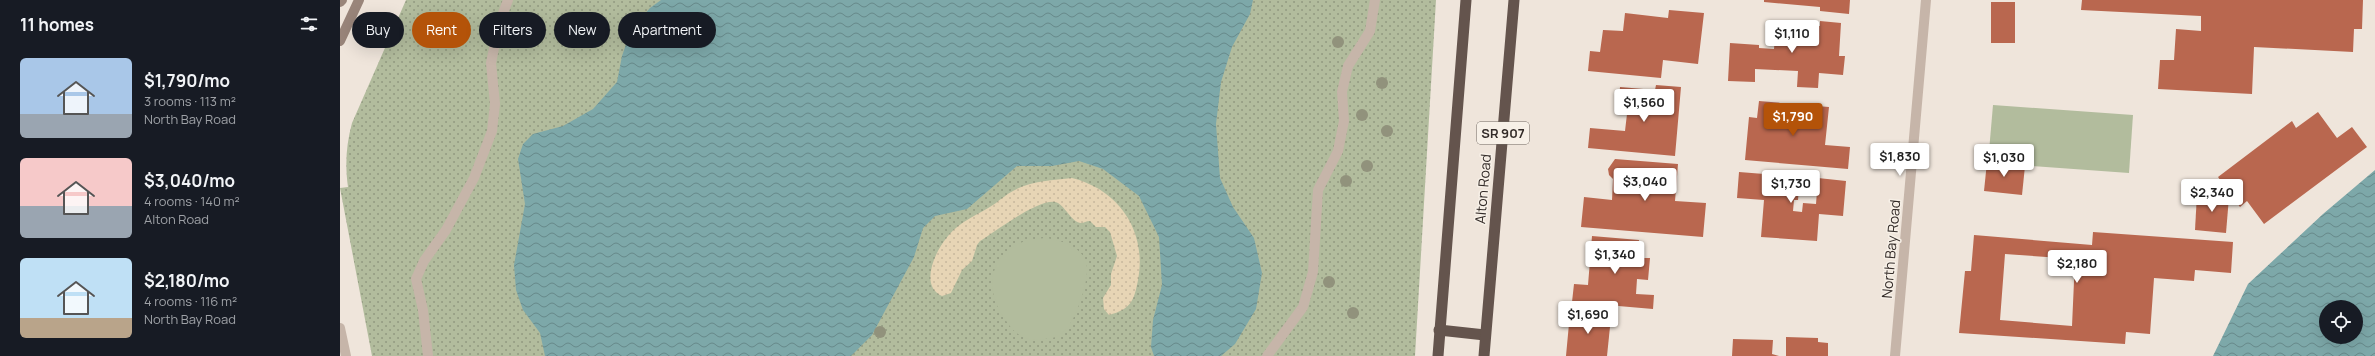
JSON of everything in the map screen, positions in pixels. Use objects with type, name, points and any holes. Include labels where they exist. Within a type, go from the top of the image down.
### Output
[{"type":"highway","name":"SR 907","points":[[1438,356],[1466,0]]},
{"type":"highway","name":"Alton Road","points":[[1484,356],[1514,0]]},
{"type":"highway","points":[[1439,330],[1485,335]]},
{"type":"main road","points":[[340,41],[359,0]]},
{"type":"street","points":[[428,356],[424,310],[416,279],[424,261],[446,230],[474,178],[492,131],[495,104],[490,63],[499,24],[508,0]]},
{"type":"street","points":[[1267,356],[1303,308],[1313,272],[1318,190],[1338,151],[1344,121],[1342,92],[1348,66],[1370,31],[1375,0]]},
{"type":"street","name":"North Bay Road","points":[[1895,356],[1926,0]]},
{"type":"street","points":[[340,328],[346,356]]},
{"type":"green space","points":[[406,0],[1436,0],[1415,356],[372,356],[340,188],[348,187],[348,139],[352,123],[385,48],[404,48],[404,12],[401,12]]},
{"type":"green space","points":[[1993,105],[2133,115],[2129,173],[1988,163]]},
{"type":"green space","points":[[1046,238],[1064,242],[1075,248],[1083,256],[1086,262],[1087,277],[1079,305],[1072,322],[1067,328],[1056,337],[1040,340],[1027,339],[1016,332],[1005,320],[996,302],[992,281],[998,261],[1005,253],[1014,246],[1025,241]]},
{"type":"sand","points":[[1072,178],[1089,184],[1104,192],[1116,203],[1134,230],[1140,262],[1135,293],[1133,299],[1127,307],[1109,315],[1104,309],[1103,298],[1111,285],[1111,274],[1117,256],[1110,232],[1105,227],[1096,227],[1090,221],[1082,223],[1078,222],[1072,218],[1061,205],[1051,202],[1041,204],[1030,209],[980,241],[977,245],[972,261],[962,270],[951,293],[942,296],[935,291],[931,285],[930,277],[934,259],[943,242],[958,226],[1009,194],[1027,185]]},
{"type":"water","points":[[661,0],[1253,0],[1250,14],[1232,47],[1221,82],[1216,124],[1220,178],[1233,207],[1254,238],[1262,273],[1256,309],[1235,344],[1221,356],[1154,356],[1151,347],[1153,320],[1162,285],[1159,237],[1139,196],[1103,169],[1079,161],[1052,166],[1017,166],[967,209],[935,216],[923,228],[914,257],[872,335],[851,356],[545,356],[540,333],[523,310],[516,290],[514,265],[525,204],[518,159],[523,144],[533,134],[563,126],[593,109],[617,82],[625,48],[716,48],[716,12],[647,12]]},
{"type":"water","points":[[2375,170],[2375,356],[2213,356],[2248,284],[2323,214]]},
{"type":"building","points":[[1764,0],[1850,0],[1849,14],[1820,11],[1820,7],[1764,2]]},
{"type":"building","points":[[2082,0],[2363,0],[2362,29],[2354,29],[2353,52],[2254,47],[2252,94],[2158,89],[2160,60],[2174,60],[2176,29],[2201,31],[2201,16],[2081,10]]},
{"type":"building","points":[[1991,2],[2015,2],[2015,43],[1991,43]]},
{"type":"building","points":[[1669,10],[1704,13],[1698,64],[1663,60],[1661,78],[1588,71],[1590,51],[1600,52],[1603,30],[1623,31],[1625,13],[1668,18]]},
{"type":"building","points":[[1820,21],[1841,23],[1839,56],[1845,56],[1843,75],[1819,73],[1818,88],[1797,87],[1798,71],[1755,69],[1755,82],[1728,81],[1730,43],[1759,45],[1759,48],[1774,49],[1776,23],[1820,26]]},
{"type":"building","points":[[1656,85],[1681,87],[1675,156],[1588,148],[1590,128],[1625,131],[1627,114],[1618,113],[1620,87],[1655,90]]},
{"type":"building","points":[[1759,101],[1829,107],[1825,145],[1850,147],[1848,169],[1745,160],[1749,117],[1757,118]]},
{"type":"building","points":[[2318,112],[2337,138],[2352,127],[2367,147],[2264,224],[2247,201],[2240,207],[2218,177],[2292,121],[2296,128]]},
{"type":"building","points":[[1615,159],[1678,164],[1675,201],[1706,203],[1703,237],[1581,227],[1584,197],[1612,200],[1613,179],[1609,175],[1608,169]]},
{"type":"building","points":[[1987,162],[2025,166],[2022,195],[1984,191]]},
{"type":"building","points":[[1739,172],[1800,177],[1798,200],[1794,200],[1793,211],[1802,212],[1803,203],[1816,204],[1818,178],[1846,181],[1843,216],[1819,214],[1817,241],[1761,237],[1764,200],[1737,198]]},
{"type":"building","points":[[2197,194],[2229,197],[2226,233],[2195,230]]},
{"type":"building","points":[[2093,232],[2233,242],[2231,273],[2195,270],[2194,281],[2154,278],[2150,334],[2126,332],[2125,344],[1959,333],[1965,271],[1971,271],[1974,235],[2092,245]],"holes":[[[2005,254],[2075,259],[2072,326],[2000,320]]]},
{"type":"building","points":[[1592,236],[1639,240],[1638,258],[1650,258],[1648,280],[1637,279],[1636,294],[1654,295],[1653,309],[1572,302],[1574,284],[1588,285]]},
{"type":"building","points":[[1570,313],[1611,317],[1607,356],[1566,356]]},
{"type":"building","points":[[1786,337],[1818,338],[1818,342],[1828,343],[1828,356],[1786,356]]},
{"type":"building","points":[[1733,339],[1773,340],[1772,354],[1779,356],[1732,356]]}]
